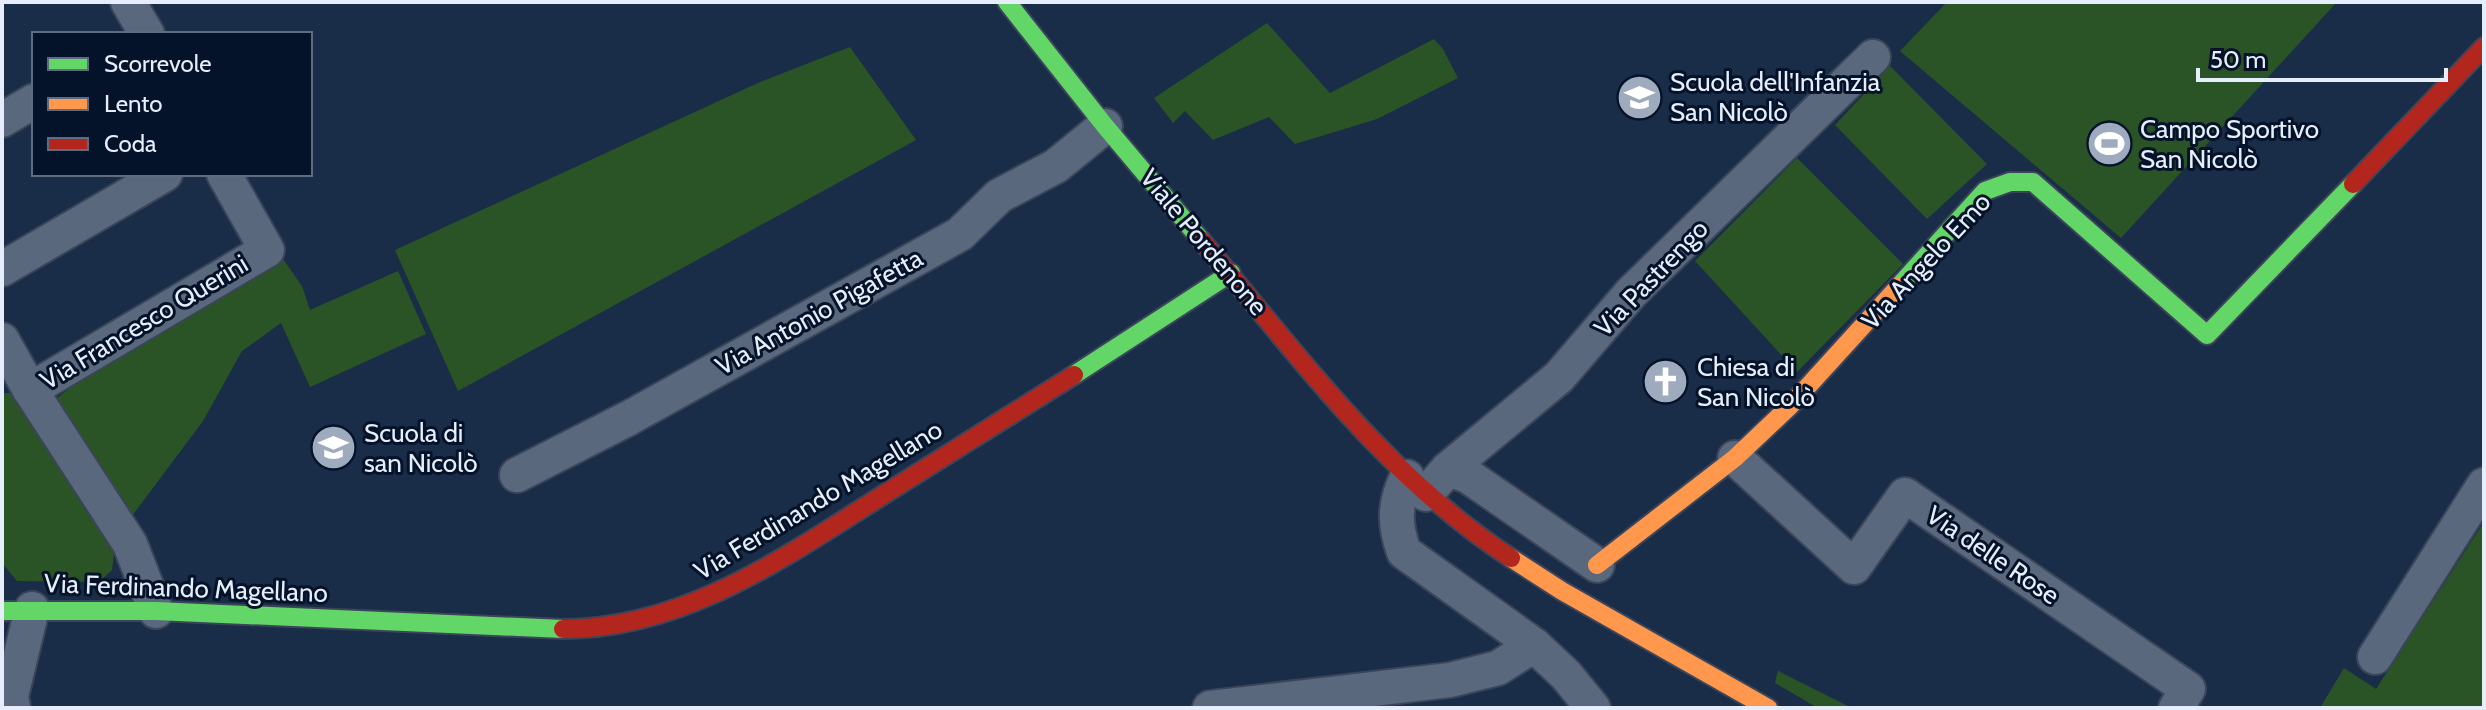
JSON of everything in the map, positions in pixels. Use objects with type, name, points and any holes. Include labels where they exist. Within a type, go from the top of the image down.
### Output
[{"type":"street","points":[[128,2],[146,32]]},
{"type":"street","name":"Viale Pordenone","points":[[1007,2],[1105,126],[1344,409],[1427,480],[1497,549],[1562,591],[1765,706]]},
{"type":"street","name":"Via Angelo Emo","points":[[1427,480],[1468,476],[1597,565],[1735,458],[1828,367],[1985,191],[2010,182],[2033,182],[2207,335],[2484,47]]},
{"type":"street","name":"Via Pastrengo","points":[[1427,480],[1559,377],[1631,293],[1873,57]]},
{"type":"street","points":[[2,120],[32,102]]},
{"type":"street","name":"Via Antonio Pigafetta","points":[[517,475],[629,418],[960,234],[999,196],[1056,166],[1105,126]]},
{"type":"street","points":[[2,269],[162,176]]},
{"type":"street","name":"Via Francesco Querini","points":[[30,390],[267,250],[225,176]]},
{"type":"street","name":"Via Ferdinando Magellano","points":[[17,610],[156,611],[544,629],[583,629],[661,616],[737,584],[1188,303],[1231,273]]},
{"type":"street","name":"Via Francesco Querini","points":[[2,340],[30,390],[130,544],[156,611]]},
{"type":"street","name":"Via delle Rose","points":[[1735,458],[1854,567],[1905,495],[2188,689],[2176,708]]},
{"type":"street","points":[[1427,480],[1395,514],[1396,529],[1404,552],[1534,645],[1566,675],[1593,708]]},
{"type":"street","points":[[2375,657],[2484,485]]},
{"type":"street","points":[[9,696],[17,610]]},
{"type":"street","points":[[1210,708],[1450,680],[1498,668],[1534,645]]},
{"type":"green space","name":"Campo Sportivo San Nicolò","points":[[1947,2],[2337,2],[2121,238],[1900,51]]},
{"type":"green space","points":[[1267,23],[1330,93],[1434,39],[1443,49],[1458,78],[1377,119],[1295,144],[1269,117],[1213,140],[1185,111],[1173,123],[1154,98]]},
{"type":"green space","points":[[850,47],[916,140],[458,391],[395,250],[760,82]]},
{"type":"green space","points":[[1890,66],[1987,164],[1927,219],[1835,125]]},
{"type":"green space","points":[[1797,158],[1903,264],[1797,372],[1695,261]]},
{"type":"green space","points":[[283,259],[302,286],[310,310],[398,271],[426,334],[310,387],[281,323],[242,351],[203,421],[129,520],[59,412],[57,398],[76,383]]},
{"type":"green space","points":[[2,393],[12,393],[116,536],[112,570],[99,582],[17,581],[2,563]]},
{"type":"green space","points":[[2484,522],[2484,708],[2320,708],[2344,668],[2376,689]]},
{"type":"green space","points":[[1778,670],[1852,708],[1818,708],[1775,683]]},
{"type":"traffic: fast","points":[[1007,2],[1201,240]]},
{"type":"traffic: fast","points":[[1899,286],[1985,191],[2010,182],[2033,182],[2207,335],[2353,184]]},
{"type":"traffic: fast","points":[[1074,375],[1231,273]]},
{"type":"traffic: fast","points":[[2,611],[156,611],[563,629]]},
{"type":"traffic: slow","points":[[1597,565],[1735,458],[1790,406],[1899,286]]},
{"type":"traffic: slow","points":[[1511,558],[1562,591],[1768,708]]},
{"type":"traffic: jam","points":[[2353,184],[2484,47]]},
{"type":"traffic: jam","points":[[1201,240],[1345,411],[1383,451],[1466,526],[1511,558]]},
{"type":"traffic: jam","points":[[563,629],[607,626],[650,617],[732,585],[809,542],[1074,375]]},
{"type":"place","name":"Scuola dell'Infanzia San Nicolò","points":[[1639,97]]},
{"type":"place","name":"Campo Sportivo San Nicolò","points":[[2109,144]]},
{"type":"place","name":"Chiesa di San Nicolò","points":[[1666,382]]},
{"type":"place","name":"Scuola di san Nicolò","points":[[333,448]]}]
